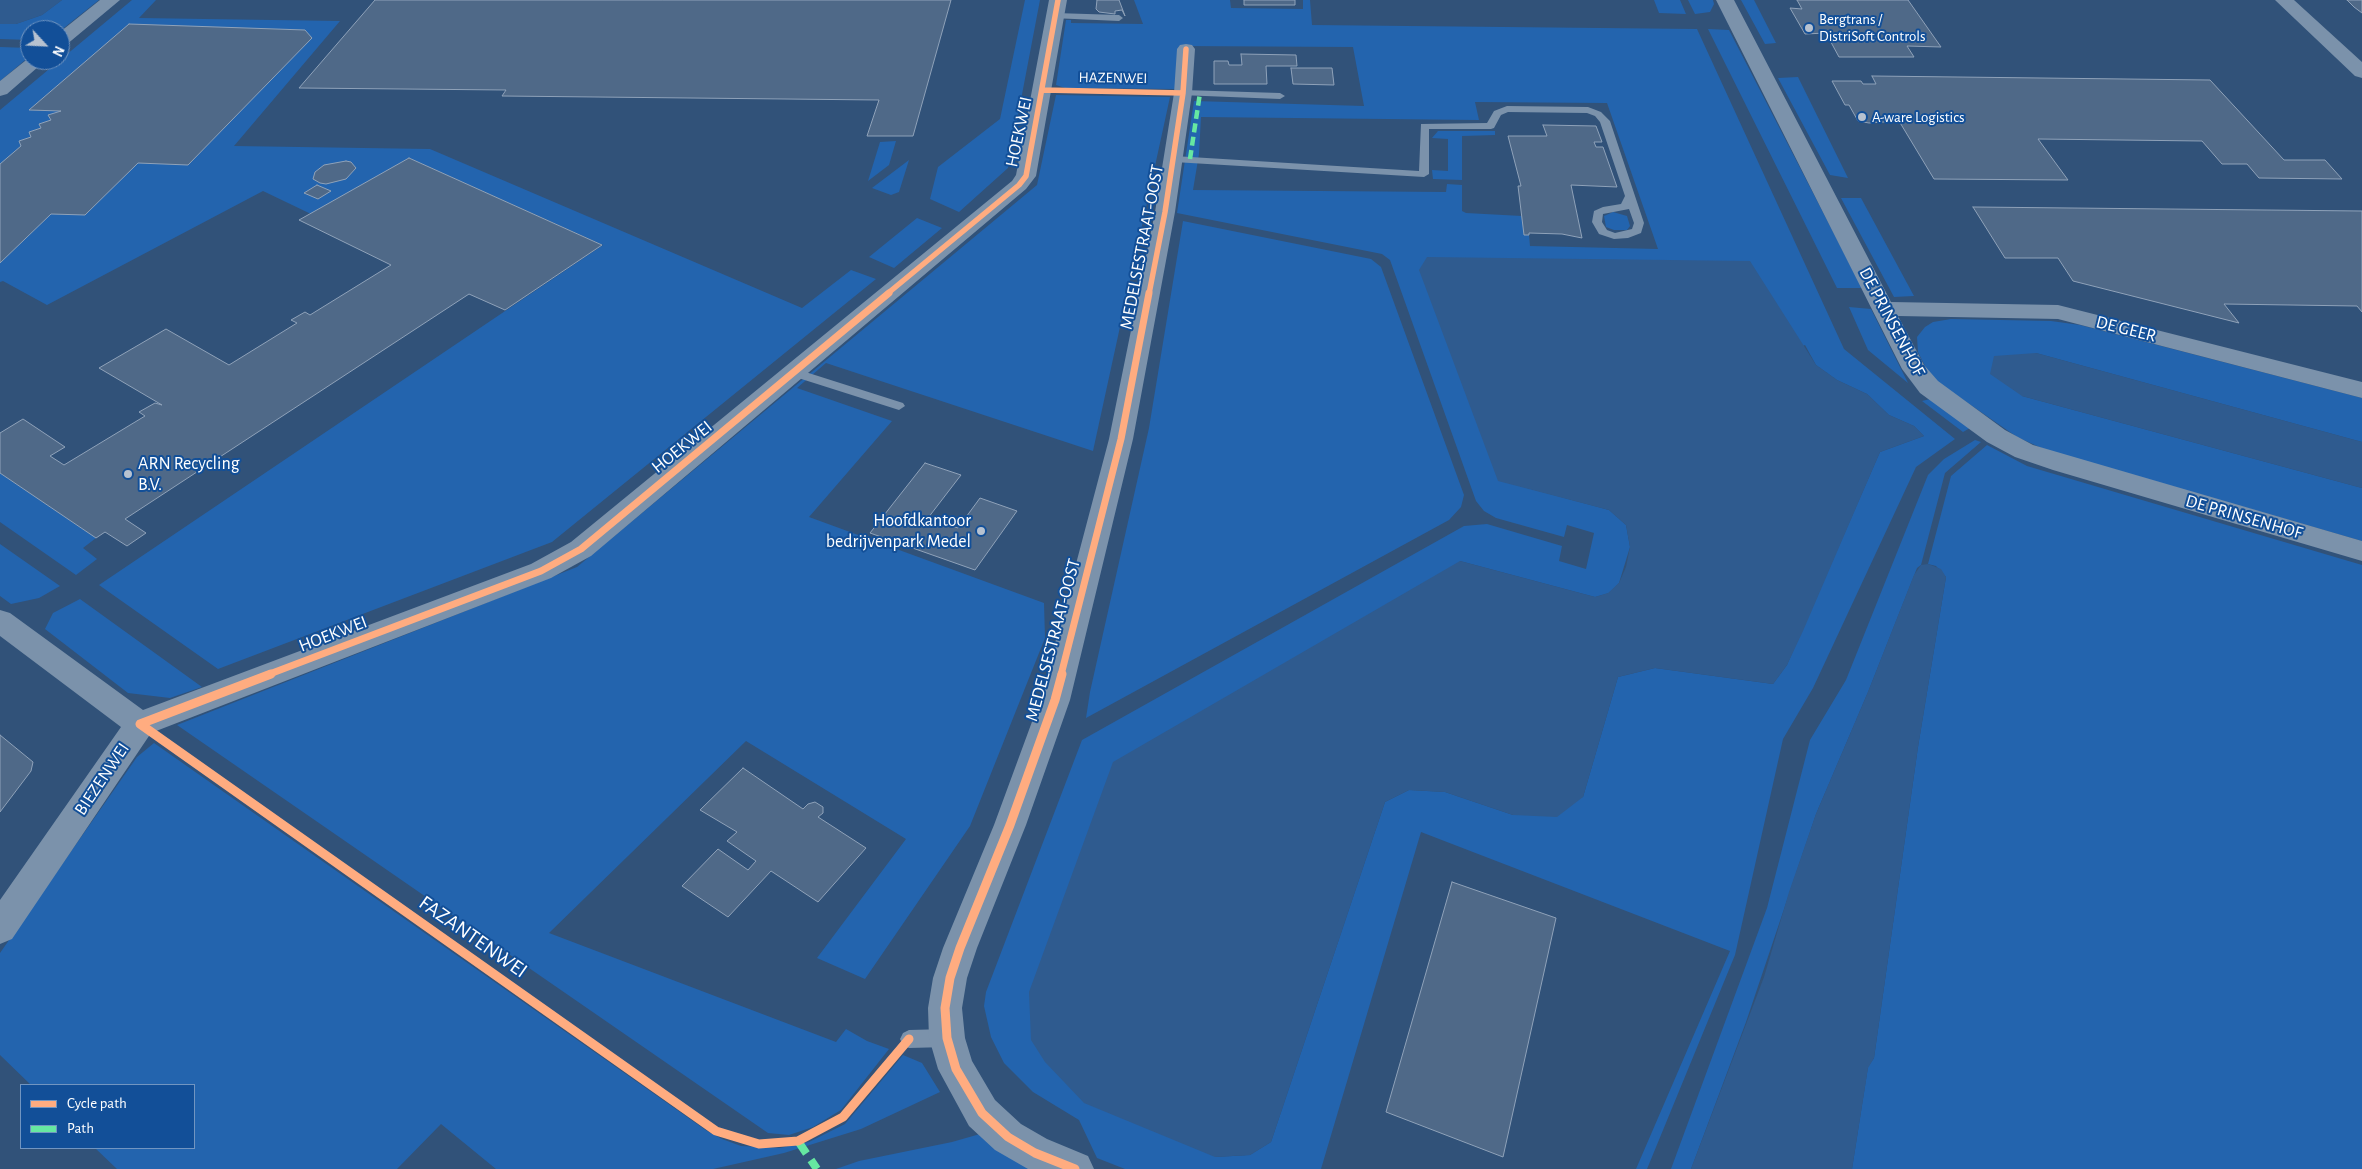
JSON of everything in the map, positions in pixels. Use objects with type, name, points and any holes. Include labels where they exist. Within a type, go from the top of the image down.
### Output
[{"type":"street","points":[[70,33],[111,0]]},
{"type":"street","name":"DE PRINSENHOF","points":[[1725,0],[1920,378],[1944,399],[2010,444],[2062,464],[2362,551]]},
{"type":"street","points":[[2284,0],[2362,72]]},
{"type":"street","name":"HOEKWEI","points":[[140,724],[541,571],[581,549],[796,373],[1012,191],[1026,176],[1043,90],[1056,8]]},
{"type":"street","name":"MEDELSESTRAAT-OOST","points":[[1075,1169],[1035,1153],[1008,1137],[982,1113],[956,1069],[947,1038],[945,1008],[950,978],[1010,825],[1060,680],[1121,439],[1174,159],[1186,49]]},
{"type":"street","points":[[0,90],[25,70]]},
{"type":"street","name":"DE GEER","points":[[1885,309],[2058,312],[2362,390]]},
{"type":"street","name":"BIEZENWEI","points":[[0,621],[140,724],[0,928]]},
{"type":"lane","points":[[1056,8],[1119,18]]},
{"type":"lane","points":[[1182,93],[1280,96]]},
{"type":"lane","points":[[1174,159],[1424,174],[1424,126],[1490,126],[1497,113],[1508,109],[1588,110],[1598,114],[1605,121],[1639,222],[1637,231],[1622,236],[1614,236],[1603,232],[1597,222],[1598,213],[1603,210],[1625,207],[1630,196]]},
{"type":"lane","points":[[796,373],[898,406]]},
{"type":"lane","points":[[909,1039],[947,1038]]},
{"type":"shaded area","points":[[0,0],[62,0],[42,15],[28,20],[20,20],[20,23],[16,24],[0,24]]},
{"type":"shaded area","points":[[62,0],[99,0],[70,23],[70,20],[28,20],[42,15]]},
{"type":"shaded area","points":[[132,0],[156,0],[139,18],[340,21],[234,146],[430,149],[802,308],[851,270],[876,279],[552,542],[218,669],[99,585],[603,245],[409,158],[311,214],[263,191],[47,305],[3,281],[0,282],[0,110],[48,70],[70,70],[70,52]]},
{"type":"shaded area","points":[[1025,0],[1040,0],[1008,168],[959,212],[930,199],[938,167],[1000,119]]},
{"type":"shaded area","points":[[1134,0],[1230,0],[1231,8],[1303,9],[1303,0],[1310,0],[1312,25],[1697,29],[1844,349],[1955,439],[1916,467],[1813,688],[1783,739],[1735,955],[1647,1169],[1636,1169],[1730,951],[1421,832],[1321,1169],[1125,1169],[1097,1158],[1079,1120],[1033,1092],[1004,1063],[991,1037],[984,1006],[986,992],[1082,740],[1464,526],[1487,524],[1562,546],[1559,561],[1586,569],[1594,533],[1567,525],[1564,537],[1496,518],[1484,511],[1476,501],[1390,260],[1382,254],[1177,213],[1194,101],[1364,106],[1353,47],[1179,46],[1175,89],[1065,88],[1056,85],[1066,20],[1071,20],[1071,23],[1143,24]],"holes":[[[1475,102],[1607,103],[1658,249],[1530,246],[1529,235],[1524,235],[1522,216],[1466,213],[1462,211],[1462,185],[1447,184],[1446,192],[1193,190],[1199,154],[1201,117],[1479,120]],[[1805,345],[1816,365],[1837,380],[1867,394],[1889,415],[1914,426],[1924,436],[1880,452],[1787,665],[1773,684],[1655,668],[1618,677],[1583,797],[1513,815],[1445,792],[1409,790],[1385,802],[1271,1142],[1250,1155],[1215,1157],[1460,561],[1595,597],[1609,593],[1619,583],[1630,547],[1626,525],[1609,510],[1498,480]]]},
{"type":"shaded area","points":[[1654,0],[1680,0],[1686,14],[1659,13]]},
{"type":"shaded area","points":[[1688,0],[1713,0],[1714,4],[1710,12],[1695,14]]},
{"type":"shaded area","points":[[1741,0],[1754,0],[1776,43],[1765,44]]},
{"type":"shaded area","points":[[20,23],[20,40],[0,39],[0,24]]},
{"type":"shaded area","points":[[1708,29],[1729,30],[1862,288],[1837,288]]},
{"type":"shaded area","points":[[0,47],[20,48],[20,64],[0,81]]},
{"type":"shaded area","points":[[1798,77],[1848,178],[1830,175],[1778,78]]},
{"type":"shaded area","points":[[1056,95],[1170,97],[1093,451],[826,363],[797,388],[892,421],[809,517],[1044,603],[1045,638],[970,826],[865,979],[817,958],[906,839],[746,741],[549,933],[836,1042],[846,1029],[867,1041],[889,1049],[841,1110],[813,1127],[789,1135],[768,1133],[177,725],[577,567],[1037,185]]},
{"type":"shaded area","points":[[1438,131],[1495,131],[1495,135],[1462,136],[1462,180],[1433,179],[1432,170],[1448,171],[1448,139],[1432,138]]},
{"type":"shaded area","points":[[896,141],[889,165],[868,181],[880,142]]},
{"type":"shaded area","points":[[909,160],[899,192],[891,195],[872,188]]},
{"type":"shaded area","points":[[1841,198],[1861,198],[1914,296],[1894,297]]},
{"type":"shaded area","points":[[1613,212],[1627,216],[1630,226],[1627,230],[1614,230],[1606,227],[1604,216]]},
{"type":"shaded area","points":[[917,218],[942,228],[894,268],[869,257]]},
{"type":"shaded area","points":[[1183,221],[1371,259],[1381,267],[1464,495],[1461,507],[1449,520],[1086,718],[1090,692],[1149,428]]},
{"type":"shaded area","points":[[1427,257],[1750,261],[1816,365],[1837,380],[1867,394],[1889,415],[1914,426],[1924,436],[1880,452],[1803,631],[1787,665],[1773,684],[1655,668],[1618,677],[1583,797],[1557,817],[1513,815],[1445,792],[1409,790],[1385,802],[1271,1142],[1250,1155],[1215,1157],[1084,1103],[1045,1062],[1031,1040],[1029,992],[1113,762],[1460,561],[1595,597],[1608,593],[1619,583],[1626,567],[1630,547],[1626,525],[1609,510],[1498,481],[1419,270]]},
{"type":"shaded area","points":[[1849,307],[1871,309],[1908,383],[1868,350]]},
{"type":"shaded area","points":[[1951,319],[2051,321],[2080,325],[2362,398],[2362,442],[2036,353],[2022,396],[2362,488],[2362,541],[2046,450],[2017,437],[1929,374],[1918,352],[1917,337],[1925,327],[1933,322]]},
{"type":"shaded area","points":[[2036,353],[2362,442],[2362,488],[2022,396],[1990,374],[1994,356]]},
{"type":"shaded area","points":[[1930,399],[1970,428],[1963,432],[1922,401]]},
{"type":"shaded area","points":[[1975,440],[1981,442],[1945,473],[1921,565],[1917,568],[1868,692],[1816,814],[1746,1022],[1691,1169],[1671,1169],[1767,908],[1810,740],[1846,680],[1928,475],[1944,459]]},
{"type":"shaded area","points":[[1987,445],[2027,466],[2362,565],[2362,1169],[1852,1169],[1868,1067],[1874,1058],[1918,747],[1946,577],[1936,566],[1928,564],[1951,476]]},
{"type":"shaded area","points":[[0,473],[96,538],[83,548],[97,559],[76,575],[0,522]]},
{"type":"shaded area","points":[[0,544],[60,586],[39,598],[11,604],[0,596]]},
{"type":"shaded area","points":[[1928,564],[1941,569],[1946,577],[1918,747],[1874,1058],[1868,1068],[1852,1169],[1691,1169],[1764,977],[1789,892],[1816,814],[1868,692],[1914,575],[1921,565]]},
{"type":"shaded area","points":[[80,599],[202,687],[170,698],[128,693],[45,629],[53,613]]},
{"type":"shaded area","points":[[154,743],[707,1131],[722,1139],[741,1146],[780,1148],[809,1142],[845,1124],[903,1055],[922,1063],[940,1092],[861,1129],[784,1153],[713,1169],[496,1169],[441,1124],[397,1169],[117,1169],[96,1149],[195,1149],[195,1084],[30,1084],[0,1055],[0,953],[137,757]]},
{"type":"shaded area","points":[[980,1134],[1038,1169],[836,1169],[859,1161],[952,1142]]},
{"type":"building","points":[[375,0],[951,0],[913,136],[867,136],[879,100],[502,96],[506,90],[299,88]]},
{"type":"building","points":[[1097,0],[1119,0],[1125,16],[1122,10],[1115,11],[1115,14],[1099,12],[1096,9]]},
{"type":"building","points":[[1244,0],[1295,0],[1295,5],[1244,5]]},
{"type":"building","points":[[1797,0],[1908,0],[1941,47],[1907,46],[1914,57],[1839,57],[1826,33],[1805,34],[1790,8],[1802,9]]},
{"type":"building","points":[[2347,0],[2362,0],[2362,13],[2354,7]]},
{"type":"building","points":[[129,24],[305,30],[312,38],[188,165],[138,163],[85,215],[51,214],[0,263],[0,164],[21,146],[19,141],[31,137],[29,132],[41,128],[39,124],[51,120],[48,115],[61,111],[29,110]]},
{"type":"building","points":[[1241,54],[1296,55],[1297,66],[1266,66],[1267,84],[1214,84],[1214,61],[1228,61],[1229,65],[1242,65]]},
{"type":"building","points":[[1291,68],[1332,68],[1334,85],[1293,84]]},
{"type":"building","points":[[1872,76],[2210,80],[2284,160],[2325,160],[2342,179],[2259,178],[2247,164],[2222,164],[2202,141],[2038,139],[2068,180],[1934,179],[1899,121],[1869,123],[1858,121],[1849,105],[1845,105],[1832,81],[1861,81],[1863,84],[1876,84]]},
{"type":"building","points":[[1543,125],[1596,126],[1602,142],[1594,142],[1596,147],[1603,147],[1617,187],[1571,185],[1582,238],[1562,234],[1529,233],[1529,235],[1524,235],[1518,186],[1521,186],[1508,136],[1547,136]]},
{"type":"building","points":[[409,158],[602,245],[505,310],[469,294],[125,519],[146,533],[127,546],[105,532],[96,538],[0,473],[0,433],[23,419],[65,447],[50,456],[64,465],[145,416],[139,412],[155,403],[162,405],[99,368],[166,329],[229,365],[297,323],[291,320],[305,312],[310,315],[391,265],[299,220]]},
{"type":"building","points":[[346,161],[351,162],[356,168],[346,179],[326,184],[313,179],[315,172],[324,165]]},
{"type":"building","points":[[317,185],[331,191],[318,199],[304,193]]},
{"type":"building","points":[[1973,207],[2362,211],[2362,312],[2357,306],[2224,304],[2239,323],[2073,281],[2058,258],[2005,258]]},
{"type":"building","points":[[925,463],[961,475],[928,518],[958,528],[980,498],[1017,511],[975,570],[870,533]]},
{"type":"building","points":[[0,735],[33,762],[31,771],[0,812]]},
{"type":"building","points":[[743,768],[803,809],[808,804],[815,802],[823,807],[823,813],[818,817],[866,848],[818,902],[771,871],[728,917],[682,886],[718,849],[748,870],[756,861],[727,841],[737,832],[700,810]]},
{"type":"building","points":[[1452,882],[1556,918],[1503,1157],[1386,1112]]},
{"type":"marked path","points":[[1190,159],[1200,93]]},
{"type":"marked path","points":[[798,1141],[817,1169]]},
{"type":"cycle path","points":[[140,724],[541,571],[581,549],[1019,185],[1026,176],[1058,0]]},
{"type":"cycle path","points":[[1075,1169],[1035,1153],[1008,1137],[982,1113],[956,1069],[947,1038],[945,1008],[950,978],[960,948],[1010,825],[1055,700],[1121,439],[1165,212],[1183,93],[1186,49]]},
{"type":"cycle path","name":"HAZENWEI","points":[[1043,90],[1183,93]]},
{"type":"cycle path","name":"FAZANTENWEI","points":[[140,724],[716,1131],[759,1144],[798,1141],[843,1117],[909,1039]]},
{"type":"place","name":"Bergtrans / DistriSoft Controls","points":[[1809,28]]},
{"type":"place","name":"A-ware Logistics","points":[[1862,117]]},
{"type":"place","name":"ARN Recycling B.V.","points":[[128,474]]},
{"type":"place","name":"Hoofdkantoor bedrijvenpark Medel","points":[[981,531]]}]
